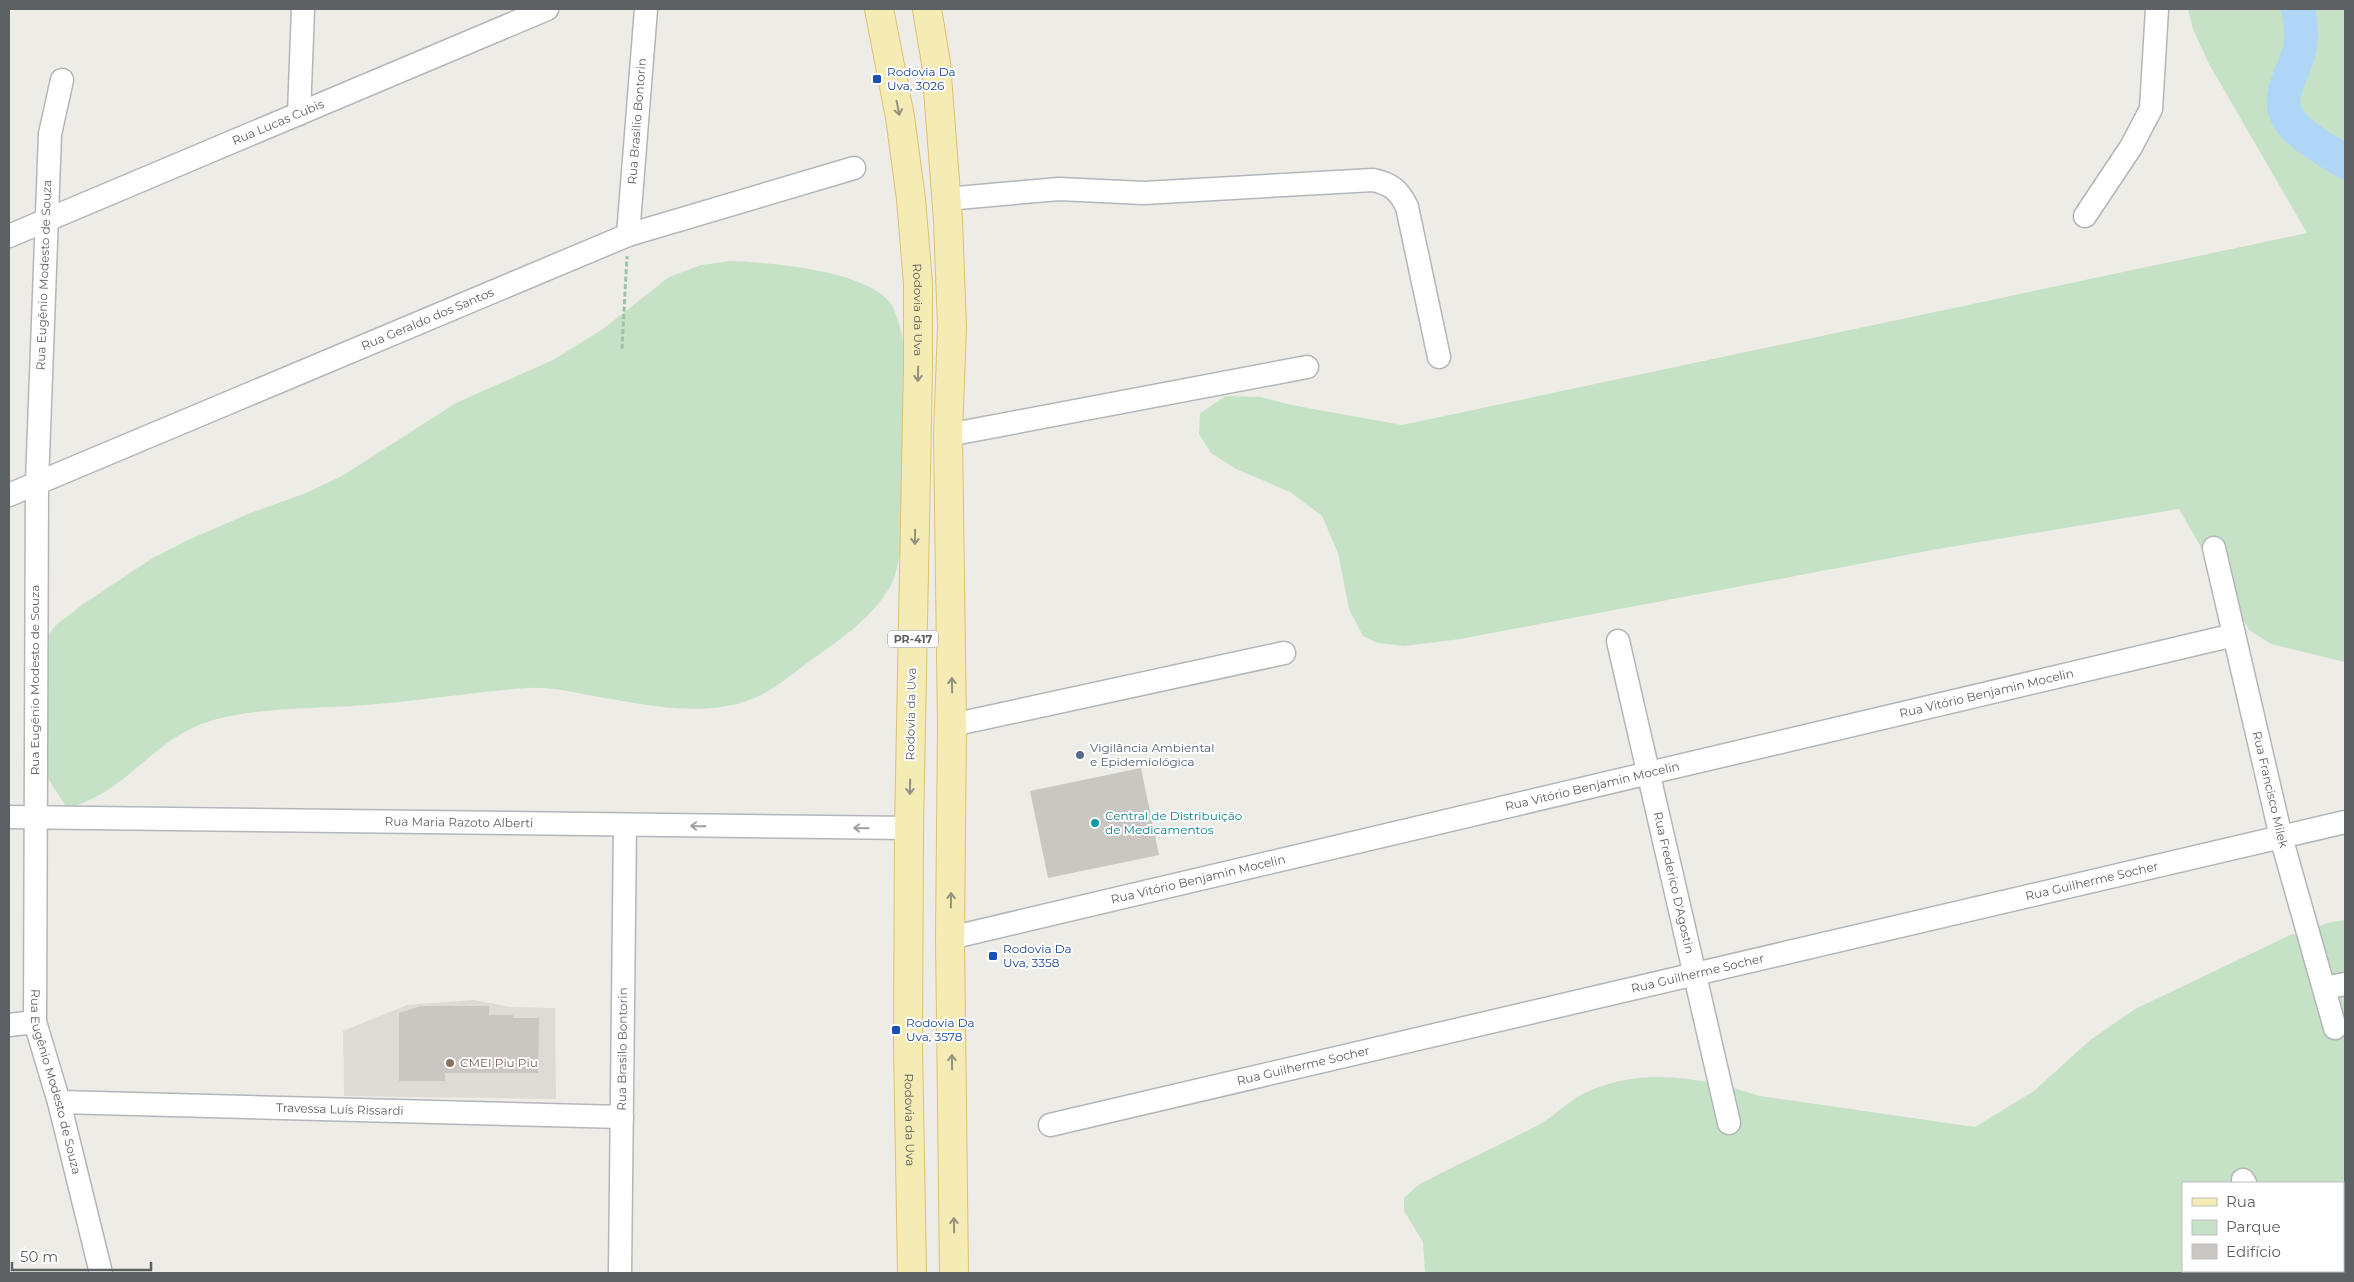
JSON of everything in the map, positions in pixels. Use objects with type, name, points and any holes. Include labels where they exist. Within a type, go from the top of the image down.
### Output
[{"type":"main road","name":"Rodovia da Uva","points":[[879,9],[900,117],[912,200],[918,283],[918,376],[909,828],[908,1045],[912,1273]]},
{"type":"main road","name":"PR-417","points":[[927,9],[936,63],[946,199],[952,327],[948,435],[952,725],[950,938],[954,1273]]},
{"type":"street","points":[[299,114],[303,9]]},
{"type":"street","name":"Rua Lucas Cubis","points":[[9,236],[547,9]]},
{"type":"street","name":"Rua Brasilio Bontorin","points":[[628,235],[646,9]]},
{"type":"street","points":[[2085,216],[2131,148],[2151,109],[2157,9]]},
{"type":"street","name":"Rua Eugênio Modesto de Souza","points":[[62,80],[50,134],[36,483],[35,1022],[59,1102],[100,1273]]},
{"type":"street","name":"Rua Geraldo dos Santos","points":[[9,495],[628,235],[854,168]]},
{"type":"street","points":[[946,199],[1060,189],[1135,193],[1373,180],[1388,183],[1401,193],[1407,207],[1439,357]]},
{"type":"street","points":[[948,435],[1307,367]]},
{"type":"street","name":"Rua Francisco Milek","points":[[2214,548],[2281,837],[2335,986],[2335,1028]]},
{"type":"street","name":"Rua Vitório Benjamin Mocelin","points":[[950,938],[2234,635]]},
{"type":"street","name":"Rua Frederico D'Agostin","points":[[1618,641],[1729,1122]]},
{"type":"street","points":[[952,725],[1284,653]]},
{"type":"street","name":"Rua Maria Razoto Alberti","points":[[9,816],[909,828]]},
{"type":"street","name":"Rua Guilherme Socher","points":[[1050,1125],[2345,822]]},
{"type":"street","name":"Rua Brasilo Bontorin","points":[[620,1273],[625,825]]},
{"type":"street","points":[[9,1025],[35,1022]]},
{"type":"street","name":"Travessa Luís Rissardi","points":[[59,1102],[622,1117]]},
{"type":"path","points":[[622,349],[628,235]]},
{"type":"shaded area","name":"CMEI Piu Piu","points":[[474,1000],[510,1007],[555,1008],[556,1099],[344,1096],[343,1031],[407,1005]]},
{"type":"green space","points":[[2188,9],[2345,9],[2345,662],[2271,644],[2249,630],[2179,509],[1938,549],[1460,639],[1405,646],[1377,643],[1363,636],[1349,609],[1338,553],[1322,516],[1290,492],[1236,469],[1211,453],[1199,434],[1200,413],[1226,396],[1261,397],[1291,405],[1402,425],[2307,233],[2209,64],[2193,29]]},
{"type":"green space","points":[[732,261],[794,267],[841,276],[880,293],[892,305],[897,318],[903,340],[906,364],[903,509],[900,554],[890,587],[873,610],[852,630],[767,692],[741,703],[719,707],[697,709],[653,706],[565,691],[527,688],[385,703],[287,709],[228,716],[210,721],[171,740],[107,791],[88,801],[67,808],[49,780],[36,752],[26,719],[24,693],[36,650],[56,625],[82,605],[151,559],[188,540],[248,514],[306,493],[342,476],[456,403],[553,360],[603,329],[669,277],[701,265]]},
{"type":"green space","points":[[2345,920],[2345,1273],[1425,1273],[1423,1242],[1404,1211],[1404,1198],[1418,1185],[1540,1124],[1587,1092],[1608,1084],[1630,1079],[1674,1077],[1718,1084],[1760,1096],[1975,1127],[2034,1091],[2089,1041],[2135,1009],[2288,936],[2331,922]]},
{"type":"building","name":"Central de Distribuição de Medicamentos","points":[[1141,768],[1159,855],[1048,878],[1030,791]]},
{"type":"building","points":[[421,1006],[489,1006],[489,1015],[513,1015],[513,1018],[539,1018],[538,1073],[445,1073],[445,1081],[399,1081],[399,1013]]},
{"type":"waterway","points":[[2298,9],[2301,42],[2298,56],[2284,93],[2285,112],[2290,121],[2302,133],[2345,162]]},
{"type":"place","name":"Rodovia Da Uva, 3026","points":[[877,79]]},
{"type":"place","name":"Vigilância Ambiental e Epidemiológica","points":[[1080,755]]},
{"type":"place","name":"Central de Distribuição de Medicamentos","points":[[1095,823]]},
{"type":"place","name":"Rodovia Da Uva, 3358","points":[[993,956]]},
{"type":"place","name":"Rodovia Da Uva, 3578","points":[[896,1030]]},
{"type":"place","name":"CMEI Piu Piu","points":[[450,1063]]}]
